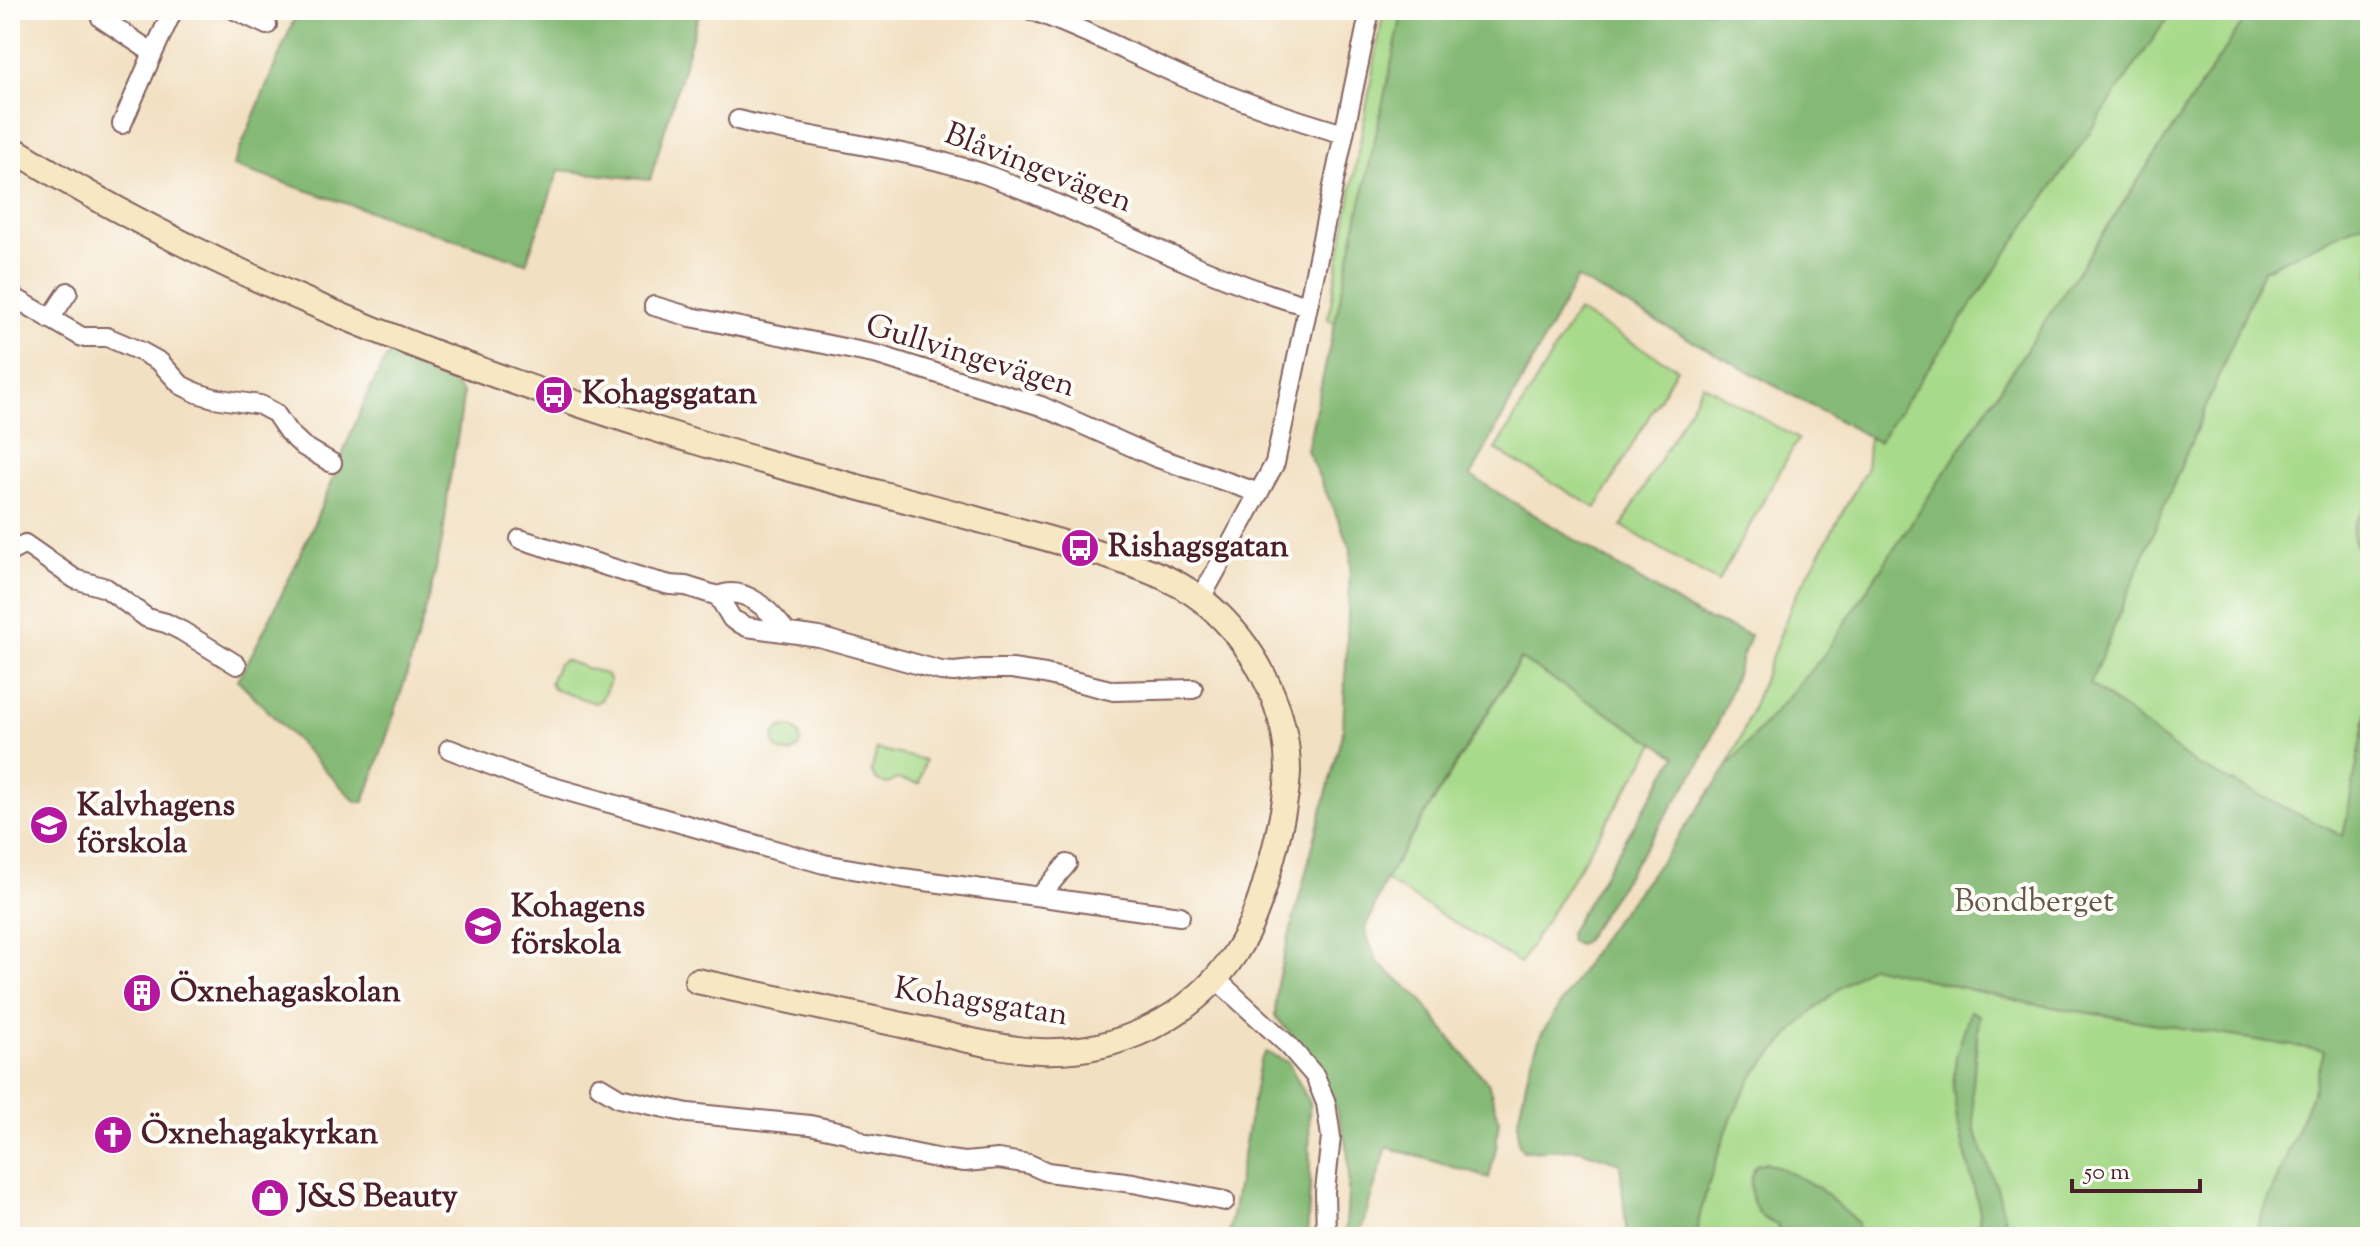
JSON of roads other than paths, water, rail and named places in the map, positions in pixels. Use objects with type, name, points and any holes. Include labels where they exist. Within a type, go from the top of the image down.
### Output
[{"type":"street","points":[[122,124],[173,10]]},
{"type":"street","points":[[235,10],[267,25]]},
{"type":"street","points":[[1031,10],[1067,22],[1189,79],[1344,134]]},
{"type":"street","points":[[1201,598],[1275,463],[1370,10]]},
{"type":"street","points":[[98,13],[153,53]]},
{"type":"street","name":"Blåvingevägen","points":[[738,120],[781,131],[904,152],[985,174],[1199,267],[1308,306]]},
{"type":"street","name":"Kohagsgatan","points":[[10,147],[110,207],[177,241],[326,311],[400,341],[674,435],[1080,548],[1155,572],[1201,598],[1249,649],[1274,696],[1285,737],[1288,774],[1280,825],[1253,918],[1236,952],[1216,979],[1159,1024],[1121,1041],[1084,1050],[1048,1051],[977,1041],[697,981]]},
{"type":"street","points":[[50,319],[68,292]]},
{"type":"street","points":[[10,295],[82,337],[107,337],[142,352],[160,362],[181,385],[197,393],[260,405],[275,413],[303,446],[332,463]]},
{"type":"street","name":"Gullvingevägen","points":[[654,306],[691,317],[878,355],[1041,406],[1155,457],[1259,493]]},
{"type":"street","points":[[10,531],[17,548],[75,579],[106,588],[147,618],[182,631],[237,665]]},
{"type":"street","points":[[520,539],[670,585],[686,586],[718,596],[725,593],[743,595],[761,603],[785,630]]},
{"type":"street","points":[[718,596],[732,619],[747,627],[819,637],[941,671],[1012,669],[1114,691],[1193,689]]},
{"type":"street","points":[[449,749],[532,781],[824,864],[903,878],[1180,916]]},
{"type":"street","points":[[1040,896],[1067,864]]},
{"type":"street","points":[[1216,979],[1289,1046],[1315,1076],[1326,1103],[1331,1137],[1325,1191],[1326,1237]]},
{"type":"street","points":[[599,1086],[619,1098],[688,1113],[810,1125],[847,1133],[863,1143],[941,1159],[965,1162],[998,1159],[1029,1164],[1047,1172],[1133,1183],[1225,1201]]},
{"type":"place","name":"Kohagsgatan","points":[[554,395]]},
{"type":"place","name":"Rishagsgatan","points":[[1080,548]]},
{"type":"place","name":"Kalvhagens förskola","points":[[49,825]]},
{"type":"place","name":"Kohagens förskola","points":[[483,926]]},
{"type":"place","name":"Öxnehagaskolan","points":[[142,993]]},
{"type":"place","name":"Öxnehagakyrkan","points":[[113,1135]]},
{"type":"place","name":"J&S Beauty","points":[[270,1198]]},
{"type":"park label","name":"Bondberget","points":[[2034,903]]}]
